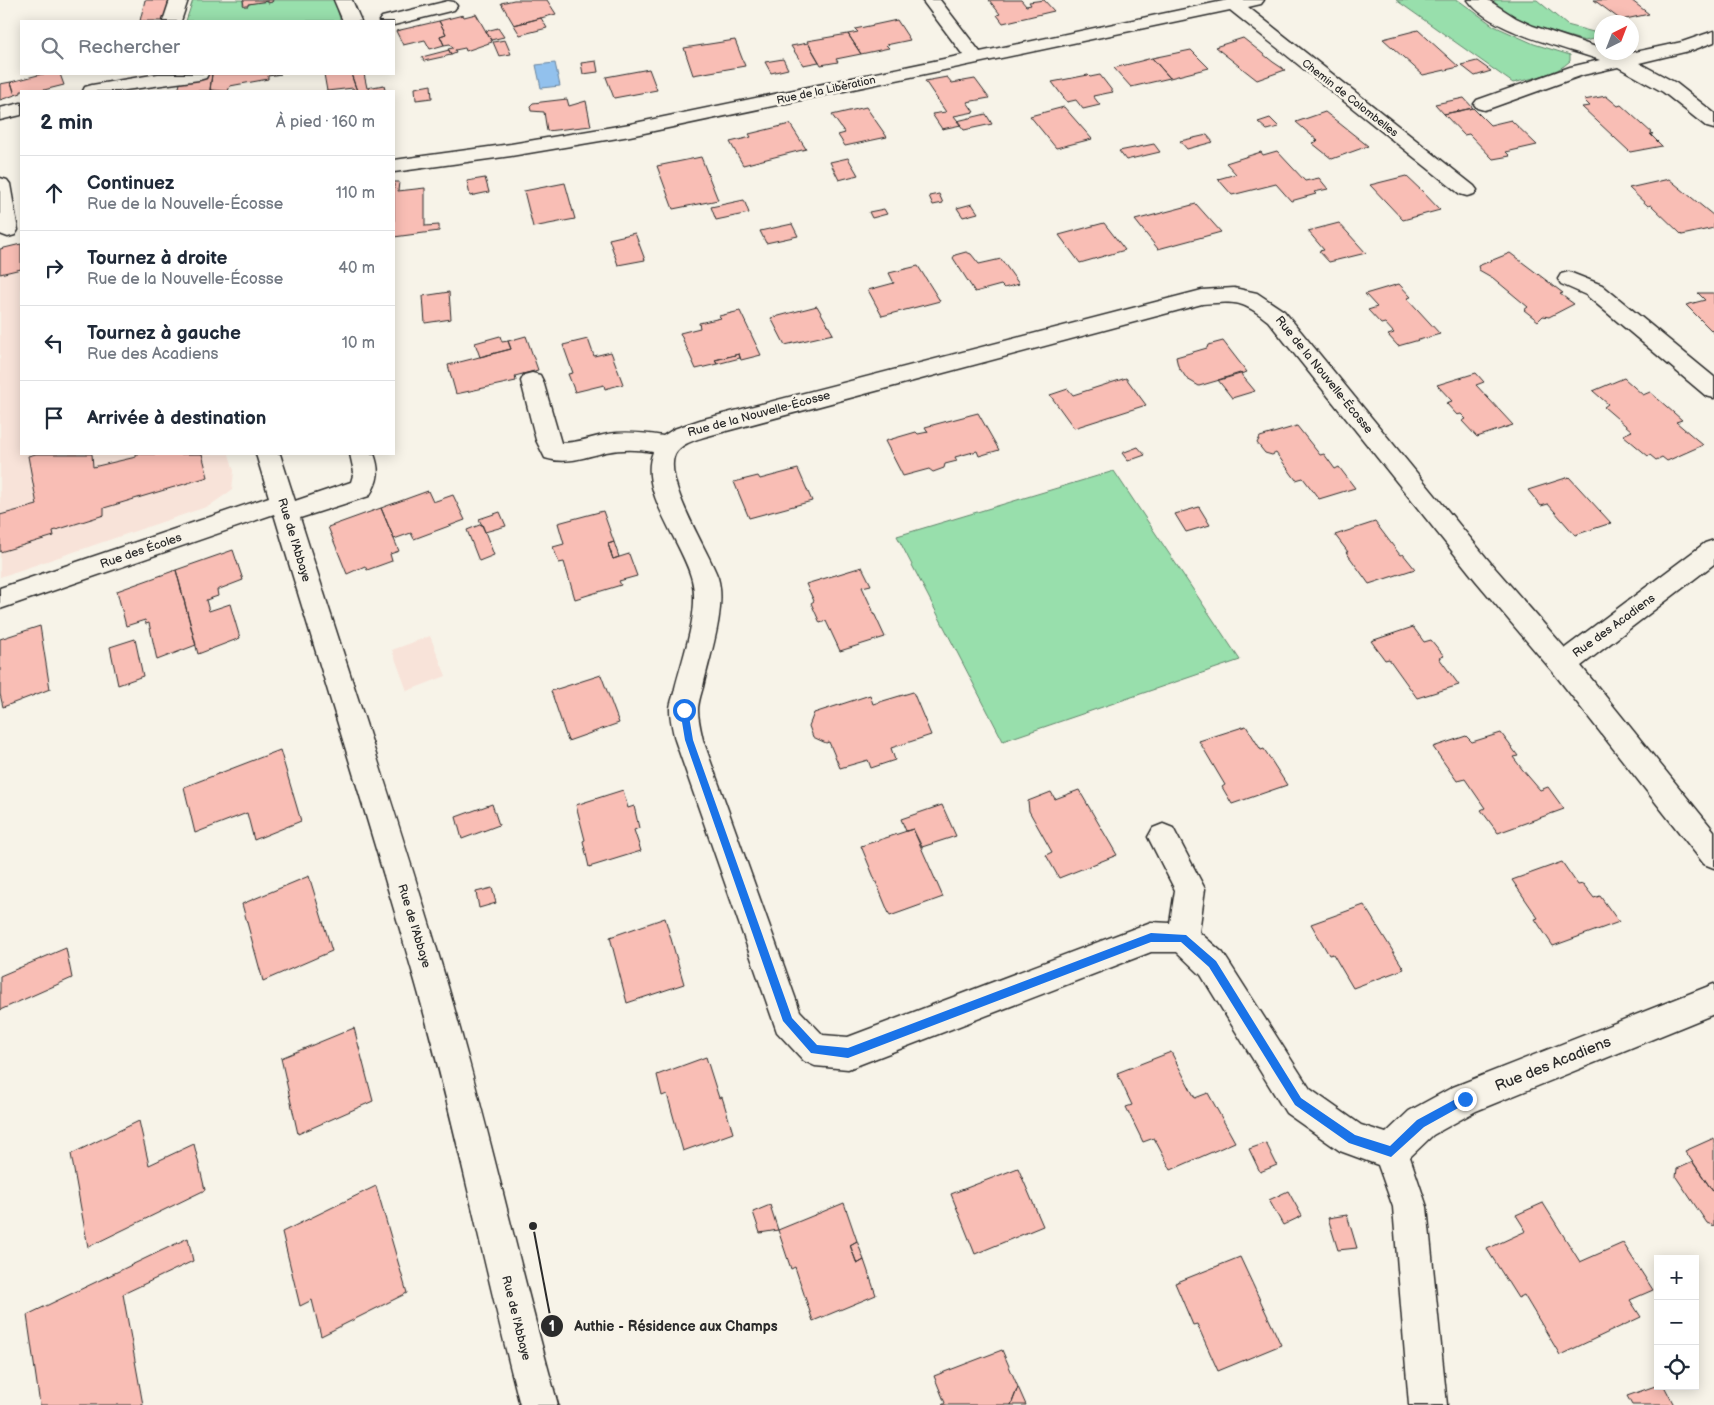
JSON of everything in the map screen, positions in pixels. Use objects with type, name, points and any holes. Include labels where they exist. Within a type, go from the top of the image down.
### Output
[{"type":"street","points":[[172,20],[178,0]]},
{"type":"street","points":[[343,0],[352,20]]},
{"type":"street","points":[[931,0],[975,58]]},
{"type":"street","name":"Rue de la Libération","points":[[395,166],[511,150],[630,130],[1255,0]]},
{"type":"street","points":[[1477,0],[1494,13],[1521,27],[1619,61],[1658,78],[1714,123]]},
{"type":"street","name":"Chemin de Colombelles","points":[[1233,4],[1467,190]]},
{"type":"street","points":[[392,20],[448,6]]},
{"type":"street","points":[[1484,104],[1577,71],[1687,46],[1714,36]]},
{"type":"street","points":[[96,90],[122,84],[193,75]]},
{"type":"street","points":[[0,114],[20,109]]},
{"type":"street","points":[[0,184],[10,230]]},
{"type":"street","points":[[1569,279],[1594,290],[1714,390]]},
{"type":"street","name":"Rue de la Nouvelle-Écosse","points":[[667,446],[682,435],[700,429],[1202,297],[1233,293],[1258,301],[1276,316],[1479,566],[1563,664]]},
{"type":"street","points":[[532,381],[553,452],[573,452],[608,443],[637,440],[667,446],[661,461],[662,478],[670,502],[704,578],[707,595],[705,617],[684,710],[689,740],[788,1021],[815,1050],[848,1053],[1151,937],[1183,938],[1212,964],[1298,1101],[1352,1139],[1391,1152],[1410,1206],[1428,1405]]},
{"type":"street","name":"Rue de l'Abbaye","points":[[268,455],[431,982],[472,1133],[538,1405]]},
{"type":"street","name":"Rue des Écoles","points":[[0,599],[284,508],[360,489],[366,482],[368,474],[362,455]]},
{"type":"street","name":"Rue des Acadiens","points":[[1714,550],[1653,598],[1563,664],[1714,854]]},
{"type":"street","points":[[1163,837],[1190,889],[1183,938]]},
{"type":"street","name":"Rue des Acadiens","points":[[1391,1152],[1421,1123],[1465,1099],[1714,999]]},
{"type":"shaded area","points":[[20,269],[20,455],[229,455],[234,471],[232,490],[209,506],[0,577],[0,274]]},
{"type":"shaded area","points":[[430,636],[446,676],[407,691],[392,650]]},
{"type":"green space","points":[[193,0],[243,0],[243,5],[245,6],[258,2],[272,2],[273,0],[335,0],[340,19],[340,20],[186,20]]},
{"type":"green space","points":[[1396,0],[1458,0],[1494,26],[1534,44],[1570,55],[1570,61],[1551,73],[1513,83]]},
{"type":"green space","points":[[1493,0],[1537,0],[1567,25],[1594,32],[1594,39],[1585,41],[1536,27],[1500,9]]},
{"type":"green space","points":[[1114,471],[1240,660],[1003,741],[897,536]]},
{"type":"water","points":[[555,63],[560,86],[541,88],[536,65]]},
{"type":"building","points":[[145,0],[169,0],[164,20],[140,20]]},
{"type":"building","points":[[243,0],[273,0],[268,3],[268,1],[244,6]]},
{"type":"building","points":[[514,0],[547,0],[556,14],[514,25],[501,3]]},
{"type":"building","points":[[989,0],[1021,0],[1026,6],[1031,5],[1029,2],[1044,0],[1054,11],[1003,23],[997,15],[1000,14]]},
{"type":"building","points":[[1594,0],[1631,0],[1649,14],[1639,16],[1614,15]]},
{"type":"building","points":[[476,14],[492,42],[466,51],[465,48],[455,50],[456,52],[451,54],[448,49],[453,48],[450,44],[444,45],[440,36],[446,34],[439,21]]},
{"type":"building","points":[[541,18],[547,28],[520,35],[514,25]]},
{"type":"building","points":[[897,20],[910,40],[886,45],[889,48],[861,54],[848,34],[858,32],[855,29]]},
{"type":"building","points":[[439,21],[446,34],[440,36],[444,45],[430,49],[425,40],[403,45],[396,31]]},
{"type":"building","points":[[498,28],[504,37],[491,40],[486,31]]},
{"type":"building","points":[[1418,30],[1459,67],[1423,75],[1383,39]]},
{"type":"building","points":[[848,34],[861,54],[836,59],[838,62],[821,65],[807,41]]},
{"type":"building","points":[[1243,38],[1285,70],[1257,80],[1215,47]]},
{"type":"building","points":[[505,40],[511,54],[499,56],[493,42]]},
{"type":"building","points":[[735,40],[745,66],[693,75],[684,48]]},
{"type":"building","points":[[808,43],[819,62],[803,65],[791,46]]},
{"type":"building","points":[[449,50],[451,55],[424,61],[422,57]]},
{"type":"building","points":[[1191,50],[1209,68],[1170,78],[1152,58]]},
{"type":"building","points":[[1152,58],[1170,78],[1131,87],[1114,68]]},
{"type":"building","points":[[783,59],[788,69],[771,73],[765,62]]},
{"type":"building","points":[[596,61],[598,72],[583,74],[581,63]]},
{"type":"building","points":[[1477,61],[1491,71],[1475,76],[1461,65]]},
{"type":"building","points":[[649,69],[657,90],[614,98],[606,77]]},
{"type":"building","points":[[38,75],[60,75],[64,85],[44,90],[20,90],[20,93],[15,95],[11,82]]},
{"type":"building","points":[[212,75],[210,90],[178,90],[181,80]]},
{"type":"building","points":[[212,75],[274,75],[268,76],[268,79],[230,86],[228,90],[210,90]]},
{"type":"building","points":[[324,75],[351,75],[357,90],[353,88],[327,90]]},
{"type":"building","points":[[351,75],[364,75],[367,88],[384,85],[385,90],[357,90]]},
{"type":"building","points":[[1088,75],[1090,77],[1100,75],[1113,92],[1093,96],[1100,105],[1083,109],[1076,100],[1067,102],[1052,82]]},
{"type":"building","points":[[947,77],[952,83],[975,79],[989,98],[967,102],[974,112],[954,116],[961,125],[942,129],[932,114],[946,112],[925,81]]},
{"type":"building","points":[[11,82],[15,95],[0,100],[0,84]]},
{"type":"building","points":[[431,85],[432,98],[416,100],[415,88]]},
{"type":"building","points":[[1606,96],[1618,106],[1621,105],[1653,134],[1650,134],[1662,146],[1630,152],[1582,107],[1590,106],[1584,100]]},
{"type":"building","points":[[1464,98],[1473,108],[1444,114],[1435,104]]},
{"type":"building","points":[[567,99],[569,106],[586,101],[591,126],[547,131],[544,112],[531,111],[530,106],[533,103]]},
{"type":"building","points":[[866,107],[887,137],[845,146],[838,135],[845,133],[832,115]]},
{"type":"building","points":[[1064,107],[1092,139],[1056,148],[1030,116]]},
{"type":"building","points":[[1473,108],[1490,125],[1511,120],[1537,145],[1506,152],[1510,156],[1493,159],[1469,134],[1464,135],[1444,114]]},
{"type":"building","points":[[1325,112],[1368,146],[1332,159],[1312,143],[1318,141],[1296,122]]},
{"type":"building","points":[[986,114],[992,124],[964,130],[957,121]]},
{"type":"building","points":[[1270,118],[1279,127],[1267,130],[1258,122]]},
{"type":"building","points":[[790,124],[806,149],[743,165],[730,142],[751,137],[749,134]]},
{"type":"building","points":[[1207,135],[1213,142],[1187,149],[1180,141]]},
{"type":"building","points":[[1154,144],[1160,152],[1126,160],[1119,151]]},
{"type":"building","points":[[1277,151],[1305,181],[1319,178],[1328,189],[1291,201],[1276,184],[1232,195],[1218,179],[1236,174],[1226,163],[1261,152],[1263,155]]},
{"type":"building","points":[[701,157],[718,200],[673,209],[657,166]]},
{"type":"building","points":[[848,158],[858,175],[839,180],[830,162]]},
{"type":"building","points":[[1406,176],[1440,210],[1403,220],[1370,185]]},
{"type":"building","points":[[485,178],[489,192],[470,196],[467,181]]},
{"type":"building","points":[[1669,179],[1714,216],[1714,228],[1682,235],[1651,205],[1648,206],[1629,188]]},
{"type":"building","points":[[395,182],[399,182],[398,191],[425,188],[425,226],[439,225],[439,231],[395,237]]},
{"type":"building","points":[[565,183],[575,219],[533,227],[524,191]]},
{"type":"building","points":[[939,194],[943,203],[933,205],[929,196]]},
{"type":"building","points":[[744,200],[749,213],[716,220],[711,207]]},
{"type":"building","points":[[972,204],[978,213],[963,217],[957,208]]},
{"type":"building","points":[[1196,204],[1221,232],[1158,249],[1135,220]]},
{"type":"building","points":[[884,209],[887,214],[872,218],[869,212]]},
{"type":"building","points":[[1104,223],[1125,250],[1080,263],[1059,235]]},
{"type":"building","points":[[1339,223],[1366,253],[1329,262],[1319,251],[1324,250],[1308,231]]},
{"type":"building","points":[[792,224],[798,236],[766,243],[760,231]]},
{"type":"building","points":[[635,233],[645,260],[618,265],[609,239]]},
{"type":"building","points":[[20,244],[20,269],[0,274],[0,249]]},
{"type":"building","points":[[966,252],[971,254],[979,264],[1001,259],[1019,284],[1004,288],[1001,285],[975,292],[953,258],[955,255]]},
{"type":"building","points":[[1510,253],[1563,293],[1560,294],[1574,304],[1549,317],[1543,316],[1538,321],[1524,310],[1528,307],[1493,278],[1479,270],[1478,266]]},
{"type":"building","points":[[918,266],[940,301],[882,316],[868,290],[894,283],[889,273]]},
{"type":"building","points":[[1399,284],[1411,297],[1407,298],[1440,334],[1398,346],[1388,335],[1394,333],[1385,323],[1381,324],[1368,310],[1377,307],[1365,294]]},
{"type":"building","points":[[449,292],[451,319],[425,323],[423,296]]},
{"type":"building","points":[[1698,293],[1714,293],[1714,333],[1686,305],[1705,300]]},
{"type":"building","points":[[817,306],[833,334],[785,345],[771,318]]},
{"type":"building","points":[[740,311],[761,355],[741,360],[739,354],[715,360],[717,364],[696,369],[680,333],[700,328],[699,323]]},
{"type":"building","points":[[500,336],[502,342],[508,341],[511,349],[480,357],[475,343]]},
{"type":"building","points":[[526,336],[538,370],[515,376],[516,381],[456,394],[448,365],[511,349],[508,341]]},
{"type":"building","points":[[588,339],[594,356],[611,352],[623,384],[605,389],[604,385],[575,392],[568,374],[573,373],[563,345]]},
{"type":"building","points":[[1223,341],[1247,372],[1199,386],[1187,379],[1178,366],[1176,357]]},
{"type":"building","points":[[739,354],[740,358],[717,364],[715,360]]},
{"type":"building","points":[[1240,373],[1255,391],[1232,398],[1218,380]]},
{"type":"building","points":[[1476,373],[1484,382],[1476,385],[1513,425],[1477,437],[1462,421],[1466,419],[1461,414],[1457,415],[1446,403],[1452,401],[1437,385]]},
{"type":"building","points":[[1126,378],[1146,405],[1074,428],[1050,395],[1068,389],[1073,395]]},
{"type":"building","points":[[1624,378],[1643,395],[1650,392],[1682,420],[1676,422],[1703,445],[1667,461],[1662,457],[1656,460],[1650,455],[1648,456],[1623,435],[1632,431],[1604,407],[1608,404],[1593,391]]},
{"type":"building","points":[[978,413],[999,450],[979,456],[977,451],[955,457],[957,461],[945,464],[944,468],[933,472],[929,469],[903,476],[885,441],[916,432],[918,434],[928,432],[925,427]]},
{"type":"building","points":[[1297,426],[1320,455],[1324,454],[1335,469],[1339,467],[1355,488],[1319,499],[1303,478],[1296,480],[1276,453],[1272,455],[1265,453],[1257,443],[1260,437]]},
{"type":"building","points":[[1138,447],[1145,455],[1128,461],[1122,453]]},
{"type":"building","points":[[92,455],[93,467],[136,457],[136,455],[202,455],[208,477],[104,508],[104,515],[53,531],[54,536],[0,552],[0,515],[37,505],[28,456]]},
{"type":"building","points":[[798,469],[812,501],[749,518],[734,482],[758,476],[760,479]]},
{"type":"building","points":[[1569,477],[1611,523],[1575,535],[1548,504],[1541,506],[1528,490]]},
{"type":"building","points":[[428,491],[433,502],[453,495],[465,520],[414,539],[411,533],[394,539],[381,508]]},
{"type":"building","points":[[1199,507],[1210,525],[1186,532],[1175,514]]},
{"type":"building","points":[[381,508],[399,551],[390,554],[392,561],[367,570],[365,566],[347,574],[328,527]]},
{"type":"building","points":[[603,511],[614,542],[608,544],[613,559],[629,554],[637,576],[619,581],[621,585],[575,599],[564,562],[559,563],[553,547],[564,544],[558,523]]},
{"type":"building","points":[[500,512],[506,526],[485,532],[479,519]]},
{"type":"building","points":[[1375,522],[1400,555],[1403,554],[1415,569],[1369,584],[1335,535]]},
{"type":"building","points":[[482,524],[494,555],[479,561],[467,530]]},
{"type":"building","points":[[614,542],[619,557],[613,559],[608,544]]},
{"type":"building","points":[[233,550],[243,580],[217,590],[218,596],[206,600],[209,611],[230,604],[240,638],[198,654],[176,570]]},
{"type":"building","points":[[862,567],[871,585],[862,587],[885,637],[840,651],[826,621],[820,623],[811,603],[814,601],[806,584]]},
{"type":"building","points":[[176,570],[196,645],[157,660],[149,623],[146,624],[145,620],[126,626],[117,591]]},
{"type":"building","points":[[40,626],[50,689],[3,707],[0,694],[0,639]]},
{"type":"building","points":[[1413,627],[1424,642],[1431,640],[1444,656],[1439,658],[1459,685],[1417,698],[1389,659],[1385,660],[1371,641]]},
{"type":"building","points":[[135,639],[143,676],[118,685],[110,647]]},
{"type":"building","points":[[601,675],[619,723],[568,741],[551,691]]},
{"type":"building","points":[[913,692],[931,735],[891,748],[895,760],[871,768],[868,760],[840,768],[829,742],[826,743],[813,737],[809,726],[814,713],[870,695],[873,704]]},
{"type":"building","points":[[1246,726],[1261,750],[1264,749],[1287,785],[1232,804],[1222,787],[1225,785],[1199,741]]},
{"type":"building","points":[[1501,733],[1518,756],[1513,757],[1522,769],[1540,790],[1548,787],[1564,809],[1498,833],[1481,810],[1485,808],[1465,779],[1457,781],[1433,747],[1466,736],[1472,742]]},
{"type":"building","points":[[280,750],[301,821],[254,840],[247,813],[195,833],[184,787]]},
{"type":"building","points":[[623,790],[628,808],[634,806],[639,828],[634,830],[641,851],[589,867],[583,841],[585,840],[576,805]]},
{"type":"building","points":[[1079,790],[1117,855],[1059,878],[1046,855],[1052,852],[1029,811],[1028,801],[1051,792],[1055,799]]},
{"type":"building","points":[[492,804],[499,825],[462,839],[456,817]]},
{"type":"building","points":[[942,805],[956,836],[922,847],[913,829],[906,831],[901,819]]},
{"type":"building","points":[[913,829],[943,897],[890,916],[861,846]]},
{"type":"building","points":[[1562,862],[1578,885],[1583,884],[1594,898],[1600,896],[1619,922],[1553,946],[1535,919],[1538,918],[1512,880]]},
{"type":"building","points":[[309,876],[332,951],[263,981],[242,904]]},
{"type":"building","points":[[492,888],[496,903],[479,908],[476,892]]},
{"type":"building","points":[[1364,905],[1404,969],[1353,988],[1333,954],[1329,955],[1311,924]]},
{"type":"building","points":[[665,918],[684,984],[627,1003],[610,937]]},
{"type":"building","points":[[66,948],[72,978],[0,1010],[0,976]]},
{"type":"building","points":[[354,1028],[373,1101],[298,1134],[281,1058]]},
{"type":"building","points":[[1171,1052],[1195,1098],[1208,1093],[1235,1142],[1171,1170],[1154,1138],[1143,1142],[1126,1107],[1132,1105],[1117,1073]]},
{"type":"building","points":[[706,1057],[719,1098],[722,1097],[733,1133],[683,1151],[667,1094],[662,1096],[657,1075]]},
{"type":"building","points":[[139,1121],[149,1165],[194,1144],[205,1190],[88,1247],[71,1154]]},
{"type":"building","points":[[1714,1138],[1714,1193],[1685,1151]]},
{"type":"building","points":[[1266,1143],[1277,1165],[1260,1172],[1249,1149]]},
{"type":"building","points":[[1693,1162],[1714,1193],[1714,1226],[1707,1223],[1676,1177],[1677,1169]]},
{"type":"building","points":[[1018,1168],[1043,1226],[975,1254],[951,1194]]},
{"type":"building","points":[[376,1186],[407,1293],[321,1336],[312,1300],[300,1306],[282,1232]]},
{"type":"building","points":[[1288,1191],[1302,1216],[1283,1225],[1269,1200]]},
{"type":"building","points":[[844,1203],[857,1241],[850,1245],[857,1264],[864,1260],[876,1295],[813,1321],[795,1267],[791,1269],[778,1230]]},
{"type":"building","points":[[1543,1203],[1580,1262],[1623,1243],[1653,1290],[1630,1300],[1641,1317],[1560,1355],[1524,1295],[1518,1298],[1487,1249],[1526,1231],[1516,1215]]},
{"type":"building","points":[[770,1205],[778,1230],[760,1233],[753,1212]]},
{"type":"building","points":[[1347,1215],[1357,1248],[1338,1250],[1328,1218]]},
{"type":"building","points":[[188,1238],[193,1261],[123,1294],[143,1405],[40,1405],[27,1315]]},
{"type":"building","points":[[857,1241],[864,1260],[857,1264],[850,1245]]},
{"type":"building","points":[[1240,1257],[1281,1345],[1218,1371],[1197,1324],[1193,1325],[1175,1283]]},
{"type":"building","points":[[1002,1350],[1018,1387],[1011,1405],[942,1405],[945,1403],[934,1376]]},
{"type":"building","points":[[1654,1386],[1654,1390],[1666,1390],[1674,1405],[1632,1405],[1627,1396]]},
{"type":"building","points":[[1018,1387],[1026,1405],[1011,1405]]},
{"type":"place","name":"Authie - Résidence aux Champs","points":[[533,1226]]},
{"type":"route","points":[[684,710],[689,740],[788,1021],[815,1050],[848,1053],[1151,937],[1183,938],[1212,964],[1298,1101],[1352,1139],[1391,1152],[1421,1123],[1465,1099]]}]
